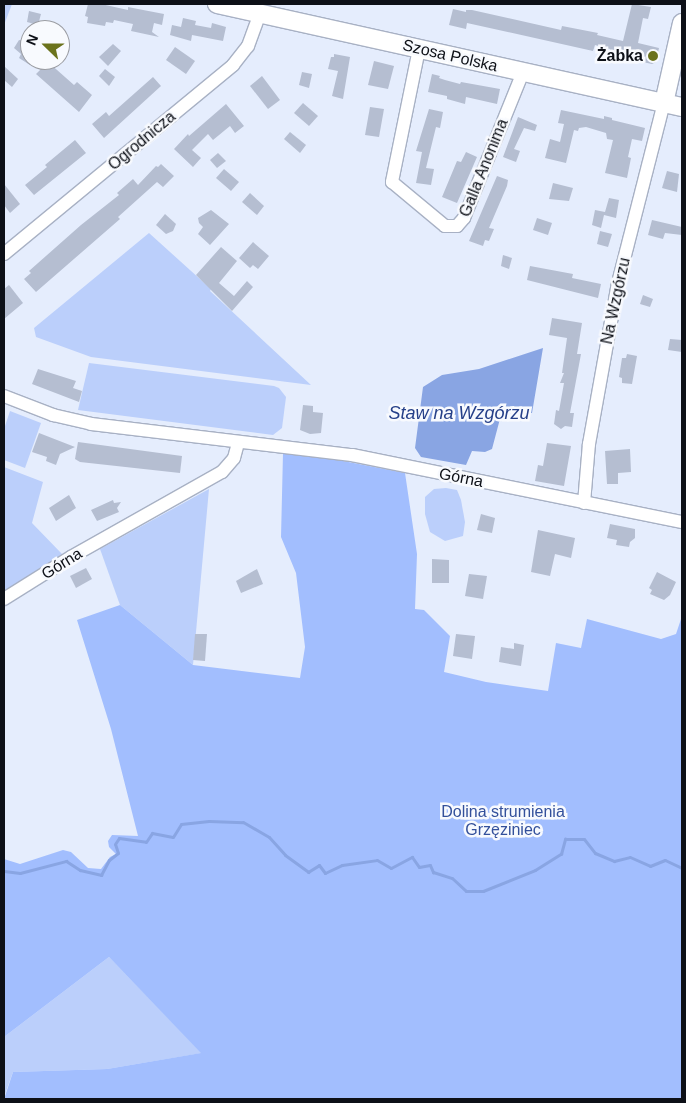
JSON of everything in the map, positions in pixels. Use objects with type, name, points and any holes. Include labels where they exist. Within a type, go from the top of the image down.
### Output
[{"type":"street","name":"Szosa Polska","points":[[217,4],[682,106]]},
{"type":"street","name":"Ogrodnicza","points":[[4,254],[233,65],[248,46],[260,14]]},
{"type":"street","points":[[664,103],[678,56],[682,22]]},
{"type":"street","name":"Galla Anonima","points":[[418,48],[392,182],[445,226],[457,226],[464,218],[523,72]]},
{"type":"street","name":"Na Wzgórzu","points":[[584,502],[589,444],[618,283],[664,103]]},
{"type":"street","name":"Górna","points":[[4,396],[53,415],[91,424],[238,444],[305,449],[352,456],[682,522]]},
{"type":"street","name":"Górna","points":[[4,599],[71,557],[222,472],[234,458],[238,444]]},
{"type":"shaded area","points":[[4,4],[12,4],[4,25]]},
{"type":"shaded area","points":[[149,233],[211,289],[210,291],[311,385],[91,357],[36,337],[34,328]]},
{"type":"shaded area","points":[[89,363],[274,386],[279,388],[286,397],[282,428],[273,435],[78,410]]},
{"type":"shaded area","points":[[10,411],[41,423],[25,468],[4,460],[4,429]]},
{"type":"shaded area","points":[[4,467],[43,482],[32,523],[62,554],[7,592],[4,589]]},
{"type":"shaded area","points":[[446,488],[457,490],[465,522],[463,536],[445,541],[430,532],[425,514],[425,497],[434,489]]},
{"type":"shaded area","points":[[209,489],[193,665],[120,605],[100,549]]},
{"type":"shaded area","points":[[109,957],[202,1053],[107,1069],[13,1072],[4,1097],[4,1037]]},
{"type":"green space","name":"Dolina strumienia Grzęziniec","points":[[297,452],[405,473],[417,554],[415,609],[424,610],[450,636],[444,672],[486,682],[548,691],[556,643],[581,648],[587,619],[661,639],[676,634],[682,616],[682,1099],[4,1099],[13,1072],[107,1069],[201,1053],[109,957],[4,1037],[4,859],[20,864],[63,850],[71,852],[88,868],[101,869],[110,857],[116,854],[109,847],[108,841],[112,835],[138,836],[111,729],[77,620],[120,605],[193,665],[300,678],[305,647],[296,573],[281,537],[283,453]]},
{"type":"water","name":"Staw na Wzgórzu","points":[[543,348],[532,413],[515,412],[501,415],[492,449],[485,452],[472,451],[466,465],[421,457],[415,448],[423,387],[442,375],[479,369]]},
{"type":"building","points":[[88,4],[101,4],[128,10],[128,7],[164,14],[162,25],[154,23],[152,32],[159,37],[131,31],[133,24],[114,20],[113,23],[106,22],[105,26],[87,23],[88,17],[85,16]]},
{"type":"building","points":[[632,4],[651,7],[648,19],[643,18],[638,43],[659,48],[656,62],[652,64],[609,55],[610,49],[595,45],[593,51],[467,23],[466,29],[449,25],[453,9],[466,12],[466,10],[472,10],[561,30],[562,26],[598,33],[597,35],[623,41]]},
{"type":"building","points":[[29,11],[41,14],[39,20],[27,20]]},
{"type":"building","points":[[183,18],[196,21],[195,25],[211,28],[212,23],[226,27],[223,41],[192,35],[191,41],[170,35],[172,25],[181,27]]},
{"type":"building","points":[[20,40],[20,53],[14,48]]},
{"type":"building","points":[[113,44],[121,51],[108,66],[99,57]]},
{"type":"building","points":[[175,47],[195,61],[186,74],[166,60]]},
{"type":"building","points":[[334,54],[350,57],[343,99],[332,96],[338,71],[328,69],[331,57],[334,57]]},
{"type":"building","points":[[374,61],[394,66],[388,89],[368,85]]},
{"type":"building","points":[[4,66],[18,79],[12,87],[4,80]]},
{"type":"building","points":[[105,69],[115,77],[109,86],[99,76]]},
{"type":"building","points":[[40,70],[57,70],[74,85],[77,82],[92,95],[79,112],[36,74]]},
{"type":"building","points":[[302,72],[312,74],[309,88],[299,85]]},
{"type":"building","points":[[432,74],[460,84],[461,82],[500,89],[497,104],[466,97],[465,104],[447,99],[447,96],[428,92]]},
{"type":"building","points":[[262,76],[280,100],[268,109],[250,86]]},
{"type":"building","points":[[153,77],[161,86],[104,138],[92,124],[106,112],[109,116]]},
{"type":"building","points":[[303,103],[318,116],[309,126],[294,113]]},
{"type":"building","points":[[226,104],[244,126],[235,133],[230,126],[213,140],[208,134],[192,150],[201,158],[193,167],[174,149],[188,134],[189,136]]},
{"type":"building","points":[[370,107],[384,109],[379,137],[365,135]]},
{"type":"building","points":[[429,109],[443,112],[440,128],[436,127],[426,168],[434,169],[431,185],[416,183],[422,152],[416,151]]},
{"type":"building","points":[[561,110],[604,119],[604,116],[612,118],[612,120],[645,128],[642,141],[632,139],[628,157],[631,158],[627,178],[605,173],[613,140],[607,139],[606,133],[586,127],[579,128],[578,131],[574,130],[566,163],[545,158],[550,139],[560,142],[564,124],[558,123]]},
{"type":"building","points":[[518,117],[537,125],[535,131],[524,128],[514,149],[520,151],[516,162],[503,157]]},
{"type":"building","points":[[290,132],[306,145],[300,153],[284,139]]},
{"type":"building","points":[[75,140],[86,153],[34,195],[25,185]]},
{"type":"building","points":[[466,152],[477,157],[457,203],[442,197],[457,161],[461,162]]},
{"type":"building","points":[[218,153],[226,161],[217,168],[210,160]]},
{"type":"building","points":[[161,164],[174,176],[163,187],[157,182],[118,217],[120,219],[36,292],[24,279],[31,273],[29,271],[81,225],[119,195],[117,193],[133,179],[138,185],[156,166],[158,167]]},
{"type":"building","points":[[224,169],[239,182],[231,191],[216,178]]},
{"type":"building","points":[[667,171],[679,174],[677,192],[662,188]]},
{"type":"building","points":[[497,176],[508,180],[507,186],[489,228],[494,229],[489,241],[485,240],[483,246],[469,241]]},
{"type":"building","points":[[553,183],[573,188],[569,201],[549,199]]},
{"type":"building","points":[[4,184],[20,204],[10,213],[4,205]]},
{"type":"building","points":[[250,193],[264,206],[257,215],[242,202]]},
{"type":"building","points":[[609,198],[619,200],[616,218],[604,215],[601,228],[592,225],[595,210],[605,212]]},
{"type":"building","points":[[211,210],[229,224],[210,245],[198,234],[203,227],[199,223],[198,218]]},
{"type":"building","points":[[165,214],[176,224],[173,231],[166,234],[156,225]]},
{"type":"building","points":[[537,218],[552,223],[548,235],[533,230]]},
{"type":"building","points":[[652,220],[682,227],[682,235],[665,233],[663,239],[648,235]]},
{"type":"building","points":[[600,231],[612,234],[608,247],[597,244]]},
{"type":"building","points":[[253,242],[269,256],[258,269],[253,265],[250,268],[239,258]]},
{"type":"building","points":[[221,247],[237,261],[219,283],[234,296],[247,281],[253,287],[232,311],[196,275]]},
{"type":"building","points":[[503,255],[512,258],[509,269],[501,266]]},
{"type":"building","points":[[530,266],[573,274],[572,278],[601,284],[598,298],[527,280]]},
{"type":"building","points":[[9,285],[23,303],[4,319],[4,289]]},
{"type":"building","points":[[643,295],[653,299],[650,307],[640,304]]},
{"type":"building","points":[[552,318],[582,323],[577,354],[581,354],[570,413],[574,413],[572,427],[565,426],[561,429],[554,424],[556,410],[559,411],[564,383],[560,383],[564,373],[562,373],[567,338],[549,335]]},
{"type":"building","points":[[670,339],[682,340],[682,352],[668,350]]},
{"type":"building","points":[[627,354],[637,356],[632,384],[622,383],[622,378],[619,377],[622,358],[626,358]]},
{"type":"building","points":[[38,369],[76,381],[73,388],[82,391],[79,402],[32,384]]},
{"type":"building","points":[[303,405],[313,406],[313,412],[323,413],[321,433],[310,434],[300,430]]},
{"type":"building","points":[[39,433],[75,447],[60,454],[56,465],[46,461],[47,457],[32,452]]},
{"type":"building","points":[[78,442],[182,456],[180,473],[80,462],[75,459]]},
{"type":"building","points":[[547,443],[571,446],[564,486],[535,481],[538,465],[543,466]]},
{"type":"building","points":[[630,449],[631,472],[618,473],[618,484],[607,484],[605,451]]},
{"type":"building","points":[[69,495],[76,508],[56,521],[49,508]]},
{"type":"building","points":[[113,500],[114,503],[121,502],[117,508],[119,512],[97,521],[91,510]]},
{"type":"building","points":[[481,514],[495,518],[492,533],[477,530]]},
{"type":"building","points":[[610,524],[635,529],[635,538],[630,542],[629,547],[616,545],[617,540],[607,538]]},
{"type":"building","points":[[538,530],[575,538],[571,558],[555,554],[550,576],[531,572]]},
{"type":"building","points":[[432,559],[449,560],[449,583],[432,583]]},
{"type":"building","points":[[86,568],[92,579],[76,588],[70,576]]},
{"type":"building","points":[[257,569],[263,584],[241,593],[236,581]]},
{"type":"building","points":[[657,572],[676,582],[670,595],[664,600],[650,594],[652,590],[649,588]]},
{"type":"building","points":[[469,574],[487,576],[483,599],[465,596]]},
{"type":"building","points":[[195,634],[207,634],[205,661],[193,660]]},
{"type":"building","points":[[456,634],[475,636],[472,659],[453,656]]},
{"type":"building","points":[[514,643],[524,645],[521,666],[499,662],[501,647],[514,649]]},
{"type":"waterway","points":[[4,871],[20,873],[66,861],[80,870],[101,875],[109,860],[118,853],[115,844],[119,838],[146,842],[152,833],[173,837],[181,824],[209,821],[243,822],[269,837],[285,855],[308,872],[319,865],[325,873],[342,865],[377,860],[391,868],[412,857],[419,867],[430,865],[433,872],[452,878],[466,891],[483,891],[535,870],[561,854],[565,839],[584,839],[595,853],[614,861],[630,857],[650,866],[665,860],[682,868]]},
{"type":"place","name":"Żabka","points":[[653,56]]}]
